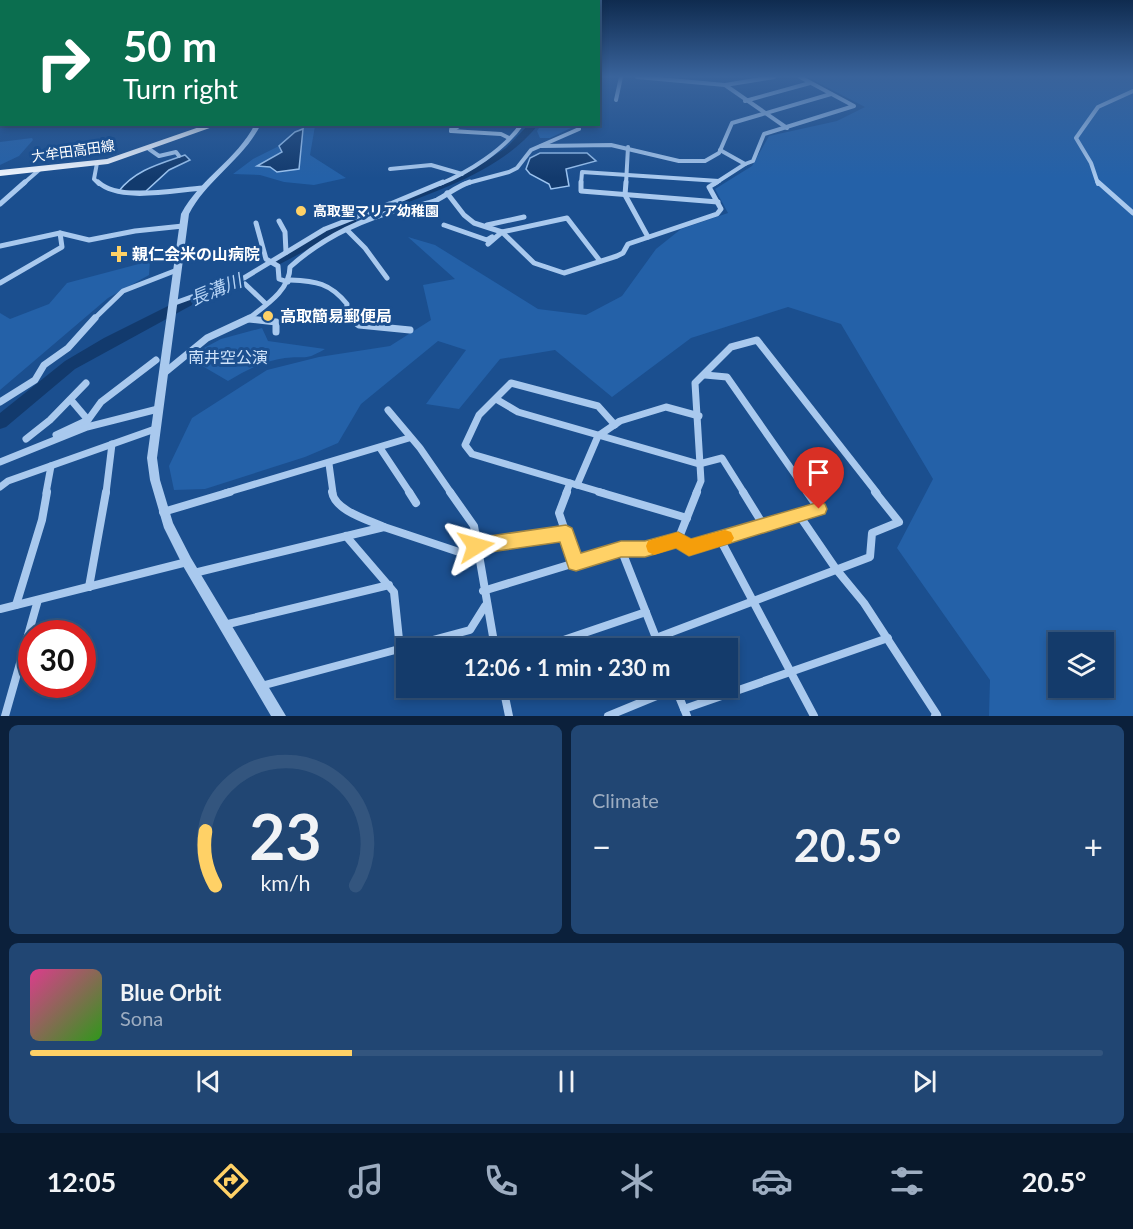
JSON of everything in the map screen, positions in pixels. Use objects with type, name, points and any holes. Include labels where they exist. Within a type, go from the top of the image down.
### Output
[{"type":"main road","name":"大牟田高田線","points":[[0,173],[97,163],[149,148],[205,126]]},
{"type":"street","points":[[760,110],[787,128]]},
{"type":"street","points":[[541,146],[628,147],[660,159],[705,160],[715,157],[732,123],[773,110]]},
{"type":"street","points":[[447,193],[464,215],[501,232],[534,262],[564,273],[618,256],[623,253],[628,244],[717,214],[721,211],[709,187],[753,161],[764,134],[841,110]]},
{"type":"street","points":[[1093,110],[1089,114],[1087,124],[1076,138],[1091,163],[1099,186],[1133,213]]},
{"type":"street","points":[[257,126],[242,149],[189,205],[183,226],[152,458],[163,512],[187,562],[279,716]]},
{"type":"street","points":[[451,131],[452,126]]},
{"type":"street","points":[[451,131],[459,126]]},
{"type":"street","points":[[172,304],[244,278],[325,229],[463,174],[509,138],[520,126]]},
{"type":"street","points":[[163,374],[207,338],[249,319],[289,281],[290,267],[300,255],[347,230],[386,214],[437,200],[459,185],[517,168],[527,153],[579,129]]},
{"type":"street","points":[[451,131],[501,134],[509,138]]},
{"type":"street","points":[[628,147],[625,195],[648,237]]},
{"type":"street","points":[[149,148],[159,156],[176,152],[179,156]]},
{"type":"street","points":[[720,150],[745,164]]},
{"type":"street","points":[[97,163],[94,179],[104,188],[120,194],[203,188]]},
{"type":"street","points":[[390,169],[431,165],[463,174]]},
{"type":"street","points":[[0,204],[39,170]]},
{"type":"street","points":[[718,202],[581,191],[582,172],[719,181]]},
{"type":"street","points":[[386,214],[389,204]]},
{"type":"street","points":[[484,226],[524,217]]},
{"type":"street","points":[[444,225],[487,240],[501,232],[567,218],[600,261]]},
{"type":"street","points":[[279,221],[285,232],[286,252]]},
{"type":"street","points":[[256,223],[266,259],[278,266],[279,279],[325,283],[333,287],[347,304],[346,315],[358,325],[410,330]]},
{"type":"street","points":[[0,246],[60,233],[89,240],[135,231],[183,226]]},
{"type":"street","points":[[347,230],[387,278]]},
{"type":"street","points":[[488,244],[501,232]]},
{"type":"street","points":[[0,283],[62,247],[60,233]]},
{"type":"street","points":[[0,402],[35,380],[44,364],[68,348],[116,296],[177,270]]},
{"type":"street","points":[[244,284],[266,304]]},
{"type":"street","points":[[249,319],[276,322],[276,332]]},
{"type":"street","points":[[621,549],[656,638],[870,557],[872,533],[899,522],[757,340],[731,347],[695,383],[699,416],[701,481],[678,540]]},
{"type":"street","points":[[0,462],[88,420],[102,402],[156,360]]},
{"type":"street","points":[[678,540],[689,548],[819,509],[727,377],[705,375]]},
{"type":"street","points":[[26,439],[71,400],[86,383]]},
{"type":"street","points":[[615,425],[598,406],[511,383],[479,415],[465,445],[472,454],[687,518]]},
{"type":"street","points":[[496,399],[518,412],[699,464],[722,458],[764,525]]},
{"type":"street","points":[[71,400],[88,420]]},
{"type":"street","points":[[576,563],[558,513],[598,436],[615,425],[666,407],[699,416]]},
{"type":"street","points":[[20,452],[87,427],[158,409]]},
{"type":"street","points":[[388,410],[409,438],[420,448],[474,526],[477,558],[493,638]]},
{"type":"street","points":[[0,487],[8,481],[155,429]]},
{"type":"street","points":[[163,512],[409,438]]},
{"type":"street","points":[[89,587],[103,518],[112,444]]},
{"type":"street","points":[[380,448],[416,504]]},
{"type":"street","points":[[328,464],[333,497],[342,507],[384,527],[477,558]]},
{"type":"street","points":[[16,605],[42,520],[51,466]]},
{"type":"street","points":[[799,515],[888,638],[935,716]]},
{"type":"street","points":[[194,573],[384,527]]},
{"type":"street","points":[[476,546],[566,533]]},
{"type":"street","points":[[346,536],[394,592],[399,638]]},
{"type":"street","points":[[720,539],[814,716]]},
{"type":"street","points":[[483,591],[621,549],[645,549],[678,540]]},
{"type":"street","points":[[0,609],[187,562]]},
{"type":"street","points":[[224,625],[389,585]]},
{"type":"street","points":[[5,716],[38,600]]},
{"type":"street","points":[[441,638],[470,630],[485,605]]},
{"type":"street","points":[[569,638],[646,612]]},
{"type":"street","points":[[680,698],[686,712],[790,671],[888,638]]},
{"type":"street","points":[[261,687],[396,650]]},
{"type":"street","points":[[505,698],[509,716]]},
{"type":"street","points":[[608,716],[652,698]]},
{"type":"green space","points":[[858,110],[1133,110],[1133,716],[989,716],[990,680],[897,548],[933,479],[841,324],[788,307],[691,338],[612,397],[555,350],[500,359],[459,409],[426,404],[466,350],[438,341],[361,404],[338,443],[305,457],[205,489],[174,490],[169,466],[192,418],[267,370],[319,357],[390,346],[431,320],[423,285],[455,279],[408,237],[435,245],[538,309],[586,315],[622,296],[656,249],[681,229],[728,213],[715,189],[752,166],[769,136],[837,121]]},
{"type":"green space","points":[[315,126],[310,155],[346,178],[314,185],[284,182],[260,175],[233,174],[253,159],[279,146],[301,128]]},
{"type":"green space","points":[[540,126],[573,127],[550,138],[540,138],[537,131]]},
{"type":"green space","points":[[32,138],[33,140],[19,156],[0,165],[0,142]]},
{"type":"green space","points":[[150,261],[149,275],[108,298],[0,390],[0,313],[10,319],[49,304],[67,283]]},
{"type":"green space","name":"南井空公演","points":[[262,328],[268,341],[325,349],[308,357],[277,359],[248,370],[228,381],[187,357],[221,339]]},
{"type":"shaded area","points":[[303,129],[299,169],[277,172],[270,167],[257,166],[282,152],[279,146],[295,132]]},
{"type":"shaded area","points":[[540,153],[587,153],[596,161],[566,169],[569,186],[551,189],[549,184],[530,174],[526,169],[530,158]]},
{"type":"shaded area","points":[[185,155],[190,160],[169,170],[146,191],[118,192],[140,173]]},
{"type":"waterway","name":"長溝川","points":[[380,210],[485,166],[510,150],[533,126]]},
{"type":"waterway","name":"長溝川","points":[[275,261],[352,221]]},
{"type":"waterway","name":"長溝川","points":[[0,422],[70,365],[187,302],[225,287]]},
{"type":"slow traffic","points":[[654,546],[678,540],[689,548],[725,538]]},
{"type":"place","name":"高取聖マリア幼稚園","points":[[301,211]]},
{"type":"place","name":"親仁会米の山病院","points":[[119,254]]},
{"type":"place","name":"高取簡易郵便局","points":[[268,316]]},
{"type":"route","points":[[476,546],[566,533],[576,563],[621,549],[645,549],[678,540],[689,548],[819,509]]}]
